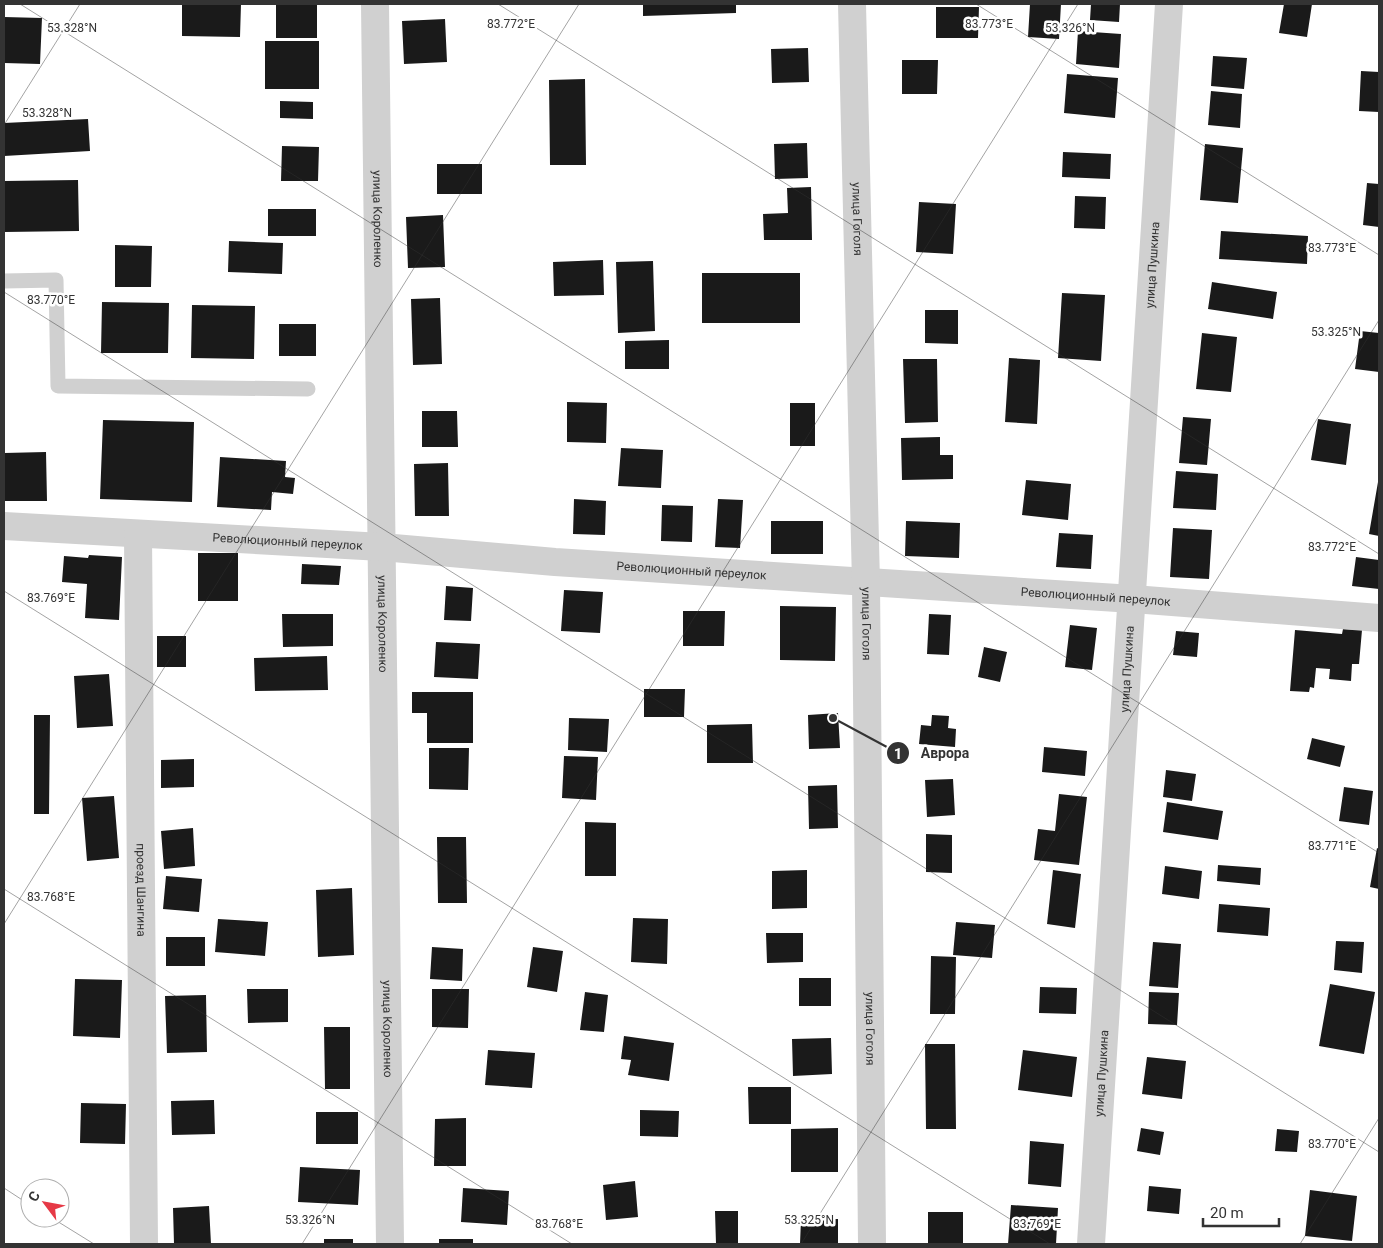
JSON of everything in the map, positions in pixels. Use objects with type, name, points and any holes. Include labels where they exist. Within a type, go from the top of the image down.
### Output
[{"type":"street","name":"улица Короленко","points":[[375,4],[390,1244]]},
{"type":"street","name":"улица Гоголя","points":[[852,4],[866,583],[872,1244]]},
{"type":"street","name":"улица Пушкина","points":[[1091,1244],[1169,4]]},
{"type":"street","name":"Революционный переулок","points":[[4,526],[138,535],[382,547],[555,562],[1133,599],[1379,618]]},
{"type":"street","name":"проезд Шангина","points":[[138,535],[144,1244]]},
{"type":"lane","points":[[4,281],[56,280],[58,386],[308,389]]},
{"type":"building","points":[[182,4],[241,4],[240,37],[182,36]]},
{"type":"building","points":[[276,4],[317,4],[317,38],[276,38]]},
{"type":"building","points":[[643,4],[736,4],[736,13],[643,16]]},
{"type":"building","points":[[1030,4],[1061,4],[1059,39],[1028,37]]},
{"type":"building","points":[[1091,4],[1120,4],[1119,22],[1090,20]]},
{"type":"building","points":[[1284,4],[1312,4],[1307,37],[1279,33]]},
{"type":"building","points":[[936,7],[979,7],[978,38],[936,38]]},
{"type":"building","points":[[4,17],[42,18],[40,64],[4,63]]},
{"type":"building","points":[[445,19],[447,62],[404,64],[402,21]]},
{"type":"building","points":[[1078,31],[1121,34],[1119,68],[1076,64]]},
{"type":"building","points":[[265,41],[319,41],[319,89],[265,89]]},
{"type":"building","points":[[808,48],[809,82],[772,83],[771,49]]},
{"type":"building","points":[[1213,56],[1247,58],[1244,89],[1211,86]]},
{"type":"building","points":[[902,60],[938,60],[937,94],[902,94]]},
{"type":"building","points":[[1361,71],[1379,72],[1379,112],[1359,111]]},
{"type":"building","points":[[1067,74],[1118,78],[1115,118],[1064,113]]},
{"type":"building","points":[[585,79],[586,165],[550,165],[549,80]]},
{"type":"building","points":[[1211,91],[1242,94],[1240,128],[1208,125]]},
{"type":"building","points":[[280,101],[313,102],[313,119],[280,118]]},
{"type":"building","points":[[88,119],[90,151],[4,156],[4,123]]},
{"type":"building","points":[[807,143],[808,178],[775,179],[774,144]]},
{"type":"building","points":[[1205,144],[1243,148],[1238,203],[1200,200]]},
{"type":"building","points":[[282,146],[319,147],[318,181],[281,181]]},
{"type":"building","points":[[1063,152],[1111,154],[1110,179],[1062,177]]},
{"type":"building","points":[[437,164],[482,164],[482,194],[437,194]]},
{"type":"building","points":[[78,180],[79,231],[4,232],[4,181]]},
{"type":"building","points":[[1367,183],[1379,184],[1379,227],[1363,225]]},
{"type":"building","points":[[811,187],[812,240],[764,240],[763,214],[788,213],[787,188]]},
{"type":"building","points":[[1075,196],[1106,197],[1105,229],[1074,228]]},
{"type":"building","points":[[919,202],[956,204],[953,254],[916,252]]},
{"type":"building","points":[[268,209],[316,209],[316,236],[268,236]]},
{"type":"building","points":[[443,215],[445,267],[408,268],[406,217]]},
{"type":"building","points":[[1221,231],[1308,236],[1307,264],[1219,259]]},
{"type":"building","points":[[229,241],[283,243],[282,274],[228,272]]},
{"type":"building","points":[[115,245],[152,246],[151,287],[115,287]]},
{"type":"building","points":[[603,260],[604,295],[554,296],[553,262]]},
{"type":"building","points":[[653,261],[655,331],[618,333],[616,262]]},
{"type":"building","points":[[702,273],[800,273],[800,323],[702,323]]},
{"type":"building","points":[[1212,282],[1277,292],[1273,319],[1208,309]]},
{"type":"building","points":[[1062,293],[1105,295],[1101,361],[1058,358]]},
{"type":"building","points":[[440,298],[442,364],[413,365],[411,299]]},
{"type":"building","points":[[102,302],[169,303],[168,353],[101,353]]},
{"type":"building","points":[[192,305],[255,306],[254,359],[191,358]]},
{"type":"building","points":[[925,310],[958,310],[958,344],[925,343]]},
{"type":"building","points":[[279,324],[316,324],[316,356],[279,356]]},
{"type":"building","points":[[1360,331],[1379,333],[1379,372],[1355,369]]},
{"type":"building","points":[[1202,333],[1237,337],[1231,392],[1196,389]]},
{"type":"building","points":[[669,340],[669,369],[625,369],[625,341]]},
{"type":"building","points":[[1009,358],[1040,360],[1037,424],[1005,422]]},
{"type":"building","points":[[903,359],[937,359],[938,422],[905,423]]},
{"type":"building","points":[[567,402],[607,403],[606,443],[567,442]]},
{"type":"building","points":[[790,403],[815,403],[815,446],[790,446]]},
{"type":"building","points":[[422,411],[457,411],[458,447],[422,447]]},
{"type":"building","points":[[1183,417],[1211,419],[1207,465],[1179,463]]},
{"type":"building","points":[[1318,419],[1351,424],[1346,465],[1311,460]]},
{"type":"building","points":[[103,420],[194,422],[192,502],[100,499]]},
{"type":"building","points":[[940,437],[940,455],[953,455],[953,479],[902,480],[901,438]]},
{"type":"building","points":[[621,448],[663,450],[661,488],[618,486]]},
{"type":"building","points":[[46,452],[47,501],[4,501],[4,453]]},
{"type":"building","points":[[220,457],[286,461],[285,477],[295,478],[293,494],[272,492],[271,510],[217,507]]},
{"type":"building","points":[[448,463],[449,516],[415,516],[414,464]]},
{"type":"building","points":[[1176,471],[1218,474],[1216,510],[1173,508]]},
{"type":"building","points":[[1026,480],[1071,484],[1068,520],[1022,515]]},
{"type":"building","points":[[1379,482],[1379,536],[1369,534]]},
{"type":"building","points":[[574,499],[606,501],[605,535],[573,534]]},
{"type":"building","points":[[718,499],[743,500],[740,548],[715,547]]},
{"type":"building","points":[[662,505],[693,506],[692,542],[661,541]]},
{"type":"building","points":[[771,521],[823,521],[823,554],[771,554]]},
{"type":"building","points":[[906,521],[960,523],[959,558],[905,556]]},
{"type":"building","points":[[1173,528],[1212,530],[1209,579],[1170,577]]},
{"type":"building","points":[[1059,533],[1093,535],[1091,569],[1056,567]]},
{"type":"building","points":[[198,553],[238,553],[238,601],[198,601]]},
{"type":"building","points":[[89,555],[122,557],[119,620],[85,618],[87,584],[62,582],[64,556],[88,558]]},
{"type":"building","points":[[1356,557],[1379,560],[1379,589],[1352,586]]},
{"type":"building","points":[[302,564],[341,566],[339,585],[301,584]]},
{"type":"building","points":[[446,586],[473,588],[471,621],[444,620]]},
{"type":"building","points":[[564,590],[603,592],[600,633],[561,631]]},
{"type":"building","points":[[780,606],[836,607],[835,661],[780,660]]},
{"type":"building","points":[[683,611],[725,611],[724,646],[683,646]]},
{"type":"building","points":[[282,614],[333,614],[333,646],[283,647]]},
{"type":"building","points":[[929,614],[951,615],[949,655],[927,654]]},
{"type":"building","points":[[1070,625],[1097,628],[1092,670],[1065,667]]},
{"type":"building","points":[[1343,629],[1362,630],[1359,664],[1352,664],[1351,681],[1329,679],[1330,669],[1316,668],[1314,688],[1310,687],[1309,692],[1290,691],[1295,630],[1342,634]]},
{"type":"building","points":[[1176,631],[1199,633],[1197,657],[1173,655]]},
{"type":"building","points":[[157,636],[186,636],[186,667],[157,667]]},
{"type":"building","points":[[436,642],[480,644],[478,679],[434,677]]},
{"type":"building","points":[[984,647],[1007,652],[1000,682],[978,677]]},
{"type":"building","points":[[327,656],[328,690],[255,691],[254,658]]},
{"type":"building","points":[[109,674],[113,726],[77,728],[74,676]]},
{"type":"building","points":[[644,689],[685,689],[684,717],[644,717]]},
{"type":"building","points":[[412,692],[473,692],[473,743],[427,743],[427,713],[412,713]]},
{"type":"building","points":[[838,713],[840,748],[809,749],[808,715]]},
{"type":"building","points":[[34,715],[50,715],[49,814],[34,814]]},
{"type":"building","points":[[932,715],[949,716],[948,728],[956,729],[955,747],[919,744],[921,725],[931,726]]},
{"type":"building","points":[[569,718],[609,719],[607,752],[568,750]]},
{"type":"building","points":[[752,724],[753,763],[707,763],[707,725]]},
{"type":"building","points":[[1312,738],[1345,746],[1340,767],[1307,759]]},
{"type":"building","points":[[1044,747],[1087,751],[1085,776],[1042,772]]},
{"type":"building","points":[[429,748],[469,748],[468,790],[429,789]]},
{"type":"building","points":[[564,756],[598,757],[596,800],[562,798]]},
{"type":"building","points":[[194,759],[194,787],[161,788],[161,760]]},
{"type":"building","points":[[1166,770],[1196,774],[1192,801],[1163,797]]},
{"type":"building","points":[[953,779],[955,815],[927,817],[925,780]]},
{"type":"building","points":[[837,785],[838,828],[809,829],[808,786]]},
{"type":"building","points":[[1344,787],[1373,791],[1369,825],[1339,821]]},
{"type":"building","points":[[1059,794],[1087,797],[1079,865],[1034,860],[1038,829],[1055,831]]},
{"type":"building","points":[[114,796],[119,858],[87,861],[82,798]]},
{"type":"building","points":[[1167,802],[1223,811],[1218,840],[1163,832]]},
{"type":"building","points":[[585,822],[616,823],[616,876],[585,876]]},
{"type":"building","points":[[193,828],[195,866],[164,869],[161,831]]},
{"type":"building","points":[[926,834],[952,835],[952,873],[926,872]]},
{"type":"building","points":[[437,837],[466,837],[467,903],[438,903]]},
{"type":"building","points":[[1377,848],[1379,849],[1379,889],[1370,887]]},
{"type":"building","points":[[1218,865],[1261,868],[1260,885],[1217,881]]},
{"type":"building","points":[[1165,866],[1202,871],[1199,899],[1162,894]]},
{"type":"building","points":[[807,870],[807,908],[772,909],[772,871]]},
{"type":"building","points":[[1053,870],[1081,874],[1075,928],[1047,924]]},
{"type":"building","points":[[166,876],[202,879],[199,912],[163,909]]},
{"type":"building","points":[[352,888],[354,955],[318,957],[316,890]]},
{"type":"building","points":[[1219,904],[1270,908],[1268,936],[1217,932]]},
{"type":"building","points":[[633,918],[668,919],[667,964],[631,962]]},
{"type":"building","points":[[218,919],[268,922],[265,956],[215,952]]},
{"type":"building","points":[[956,922],[995,925],[992,958],[953,955]]},
{"type":"building","points":[[766,933],[803,933],[803,962],[767,963]]},
{"type":"building","points":[[166,937],[205,937],[205,966],[166,966]]},
{"type":"building","points":[[1336,941],[1364,942],[1362,973],[1334,970]]},
{"type":"building","points":[[1153,942],[1181,944],[1178,988],[1149,986]]},
{"type":"building","points":[[432,947],[463,949],[462,981],[430,979]]},
{"type":"building","points":[[533,947],[563,951],[557,992],[527,987]]},
{"type":"building","points":[[931,956],[956,957],[955,1014],[930,1014]]},
{"type":"building","points":[[799,978],[831,978],[831,1006],[799,1006]]},
{"type":"building","points":[[75,979],[122,980],[120,1038],[73,1036]]},
{"type":"building","points":[[1330,984],[1375,992],[1364,1054],[1319,1046]]},
{"type":"building","points":[[1040,987],[1077,988],[1076,1014],[1039,1013]]},
{"type":"building","points":[[247,989],[288,989],[288,1022],[248,1023]]},
{"type":"building","points":[[432,989],[469,989],[468,1028],[432,1027]]},
{"type":"building","points":[[585,992],[608,995],[604,1032],[580,1030]]},
{"type":"building","points":[[1149,992],[1179,993],[1177,1025],[1148,1024]]},
{"type":"building","points":[[206,995],[207,1052],[167,1053],[165,996]]},
{"type":"building","points":[[324,1027],[350,1027],[350,1089],[325,1089]]},
{"type":"building","points":[[624,1036],[674,1043],[669,1081],[628,1075],[631,1060],[621,1059]]},
{"type":"building","points":[[831,1038],[832,1074],[793,1076],[792,1039]]},
{"type":"building","points":[[925,1044],[955,1044],[956,1129],[926,1129]]},
{"type":"building","points":[[488,1050],[535,1053],[532,1088],[485,1085]]},
{"type":"building","points":[[1023,1050],[1077,1057],[1072,1097],[1018,1090]]},
{"type":"building","points":[[1147,1057],[1186,1061],[1182,1099],[1142,1094]]},
{"type":"building","points":[[748,1087],[791,1087],[791,1124],[749,1124]]},
{"type":"building","points":[[214,1100],[215,1134],[172,1135],[171,1101]]},
{"type":"building","points":[[81,1103],[126,1104],[125,1144],[80,1143]]},
{"type":"building","points":[[640,1110],[679,1111],[678,1137],[640,1136]]},
{"type":"building","points":[[316,1112],[358,1112],[358,1144],[316,1144]]},
{"type":"building","points":[[466,1118],[466,1166],[434,1166],[435,1119]]},
{"type":"building","points":[[838,1128],[838,1172],[791,1172],[791,1129]]},
{"type":"building","points":[[1141,1128],[1164,1132],[1160,1155],[1137,1151]]},
{"type":"building","points":[[1277,1129],[1299,1131],[1297,1152],[1275,1151]]},
{"type":"building","points":[[1030,1141],[1064,1144],[1061,1187],[1028,1184]]},
{"type":"building","points":[[300,1167],[360,1170],[358,1205],[298,1202]]},
{"type":"building","points":[[635,1181],[638,1217],[606,1220],[603,1185]]},
{"type":"building","points":[[1149,1186],[1181,1189],[1179,1214],[1147,1211]]},
{"type":"building","points":[[463,1188],[509,1191],[507,1225],[461,1222]]},
{"type":"building","points":[[1310,1190],[1357,1196],[1352,1241],[1305,1236]]},
{"type":"building","points":[[1011,1205],[1058,1208],[1056,1244],[1008,1244]]},
{"type":"building","points":[[209,1206],[211,1244],[174,1244],[173,1208]]},
{"type":"building","points":[[715,1211],[738,1211],[738,1244],[716,1244]]},
{"type":"building","points":[[928,1212],[963,1212],[963,1244],[928,1244]]},
{"type":"building","points":[[801,1219],[838,1219],[838,1244],[800,1244]]},
{"type":"building","points":[[324,1239],[353,1239],[353,1244],[324,1244]]},
{"type":"building","points":[[439,1239],[473,1239],[473,1244],[439,1244]]},
{"type":"place","name":"Аврора","points":[[833,718]]}]
